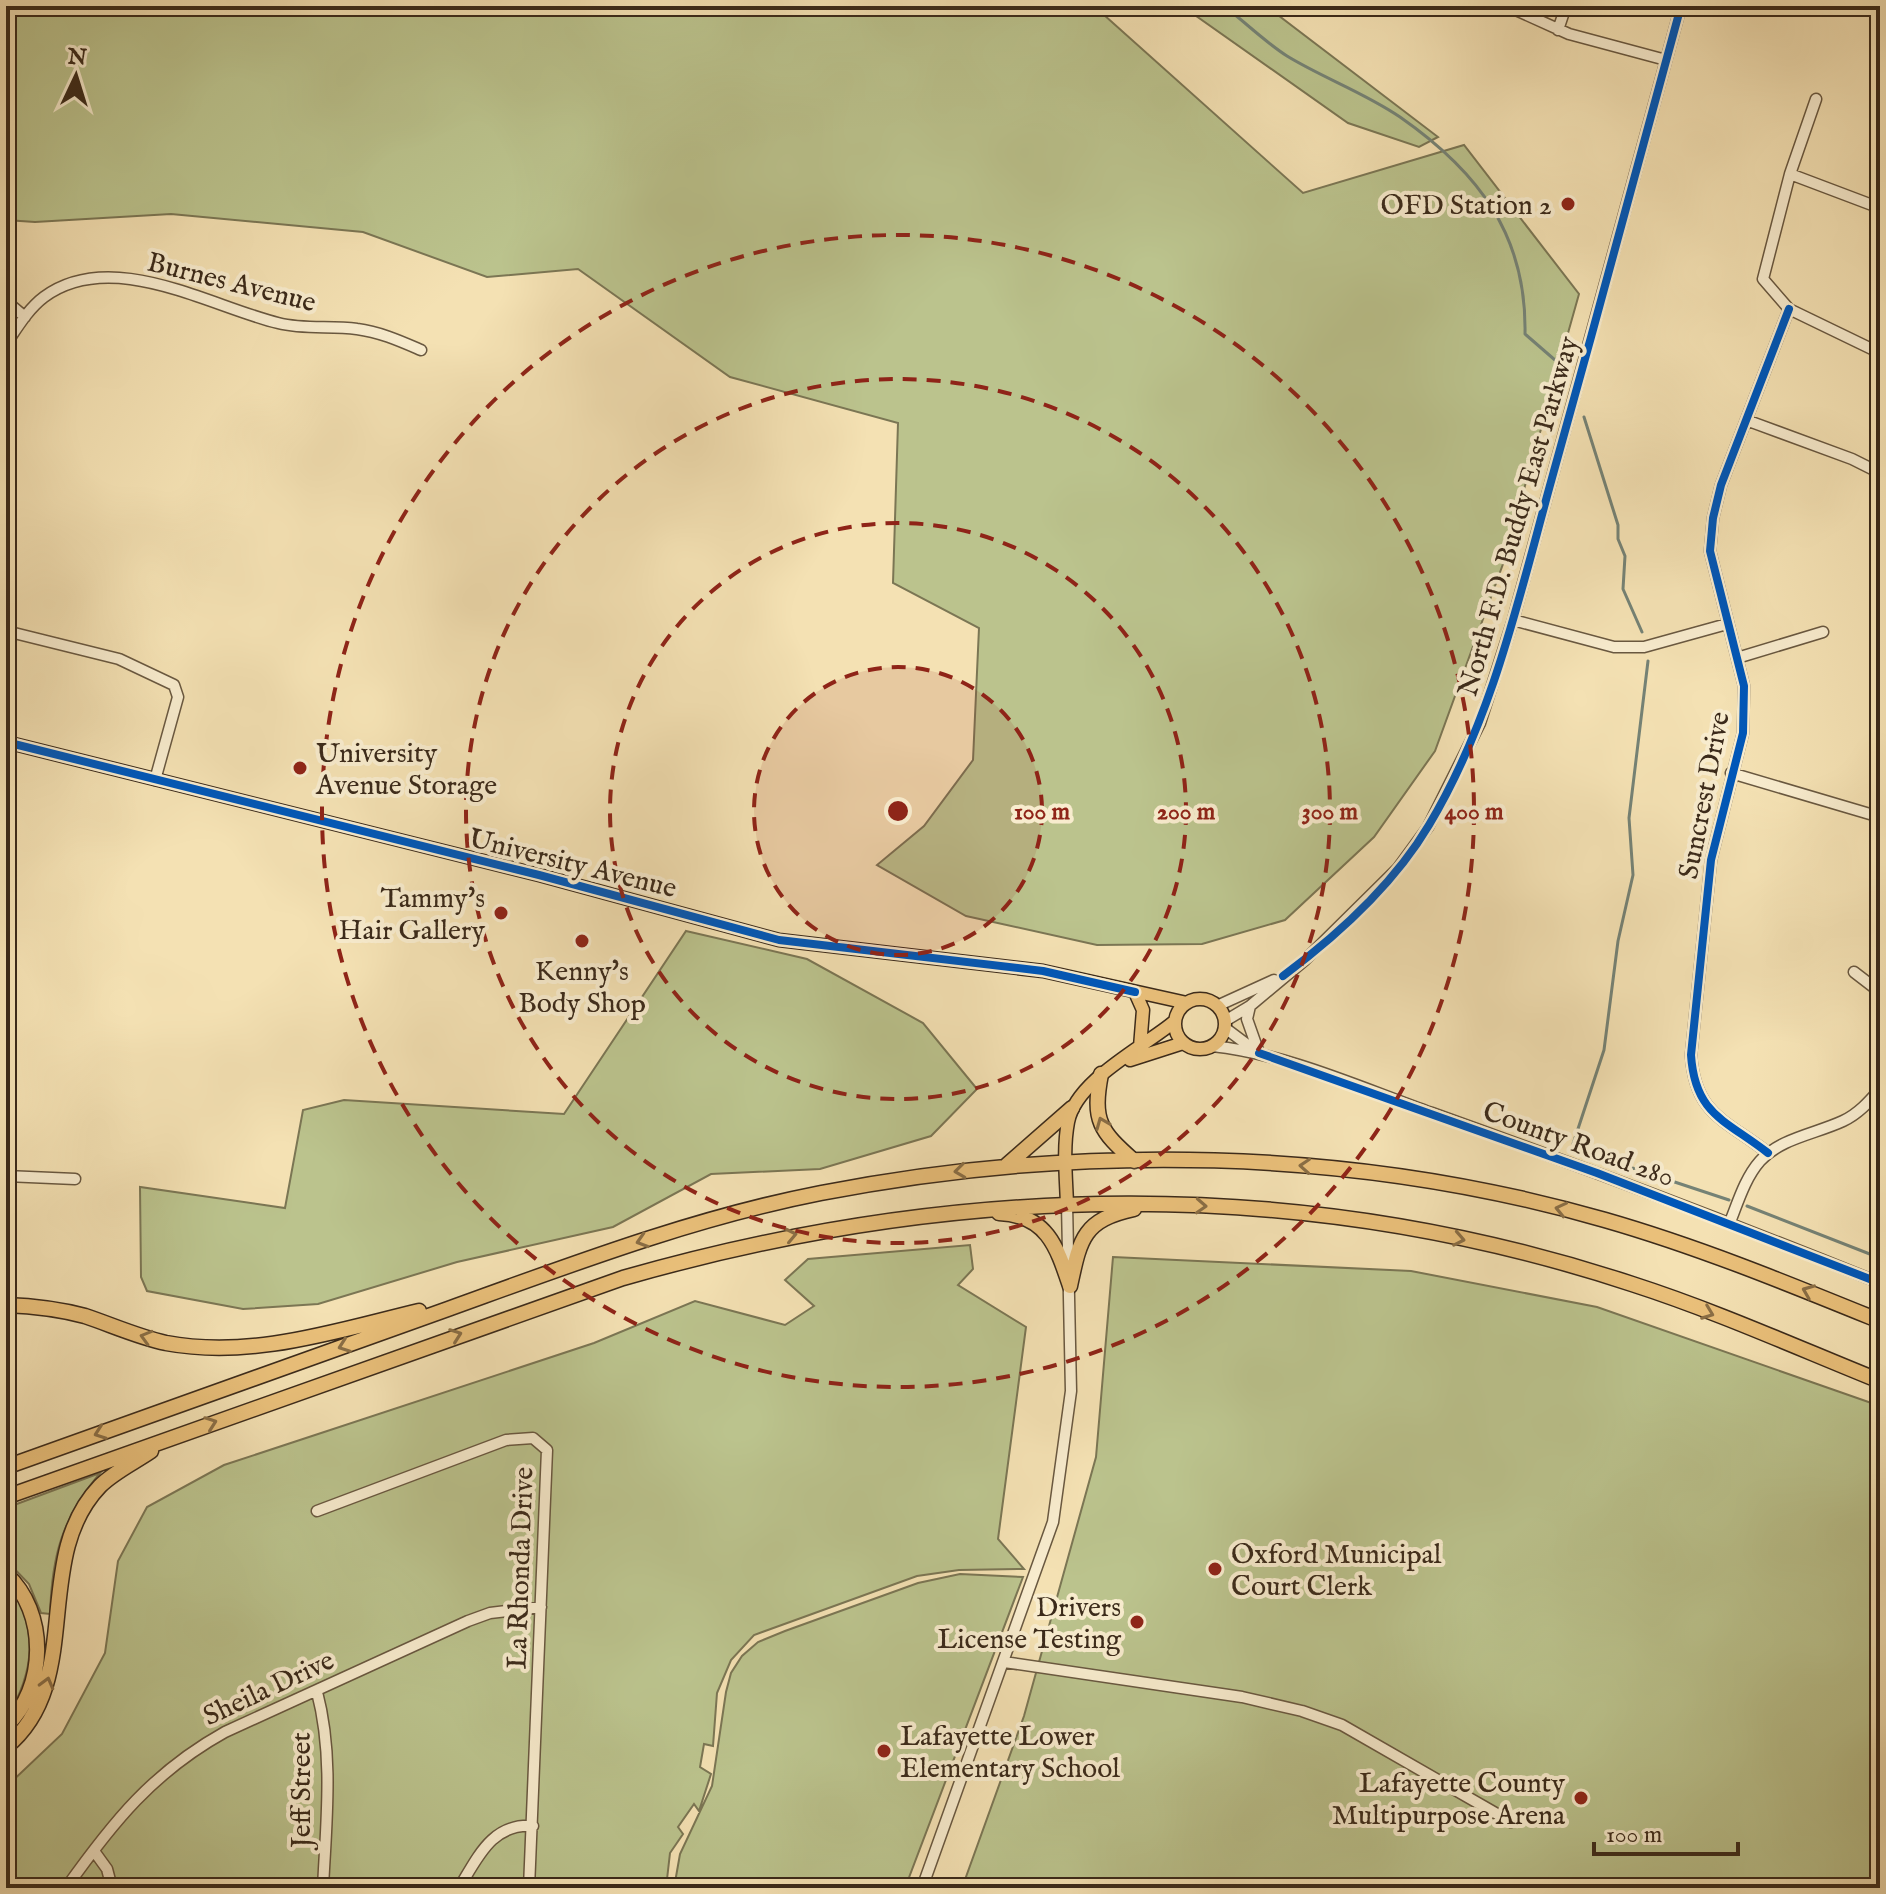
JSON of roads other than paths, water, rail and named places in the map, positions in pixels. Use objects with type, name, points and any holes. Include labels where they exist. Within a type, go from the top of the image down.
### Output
[{"type":"highway","points":[[1101,1074],[1096,1100],[1101,1128],[1134,1161]]},
{"type":"highway","points":[[1007,1165],[1072,1108]]},
{"type":"highway","points":[[6,1467],[497,1291],[717,1217],[817,1193],[1007,1165],[1065,1161],[1219,1160],[1333,1168],[1488,1192],[1600,1218],[1692,1246],[1880,1321]]},
{"type":"highway","points":[[1070,1286],[1080,1243],[1092,1225],[1111,1214],[1161,1203]]},
{"type":"highway","points":[[6,1497],[623,1278],[715,1251],[805,1232],[949,1212],[1067,1204],[1161,1203],[1278,1210],[1395,1226],[1503,1247],[1633,1284],[1880,1381]]},
{"type":"highway","points":[[949,1212],[1013,1214],[1029,1219],[1057,1244],[1070,1286]]},
{"type":"highway","points":[[6,1305],[47,1308],[84,1316],[165,1343],[212,1348],[261,1347],[497,1291]]},
{"type":"highway","points":[[6,1747],[28,1726],[42,1700],[51,1670],[60,1577],[68,1541],[81,1513],[101,1486],[173,1436]]},
{"type":"highway","points":[[6,1574],[29,1605],[38,1651],[28,1695],[6,1726]]},
{"type":"main road","name":"University Avenue","points":[[6,742],[539,875],[779,940],[1043,971],[1187,1003]]},
{"type":"main road","name":"University Avenue","points":[[1135,992],[1176,1019]]},
{"type":"main road","points":[[1135,992],[1143,1010],[1140,1047]]},
{"type":"main road","points":[[1067,1204],[1065,1161],[1072,1108],[1101,1074],[1176,1019],[1187,1003],[1203,999],[1217,1006],[1225,1024],[1212,1046],[1197,1049],[1183,1043],[1121,1062]]},
{"type":"main road","points":[[1176,1019],[1183,1043]]},
{"type":"street","points":[[1507,6],[1558,30],[1666,60]]},
{"type":"street","points":[[1558,30],[1566,6]]},
{"type":"street","name":"North F.D. Buddy East Parkway","points":[[1225,1024],[1250,1006],[1367,902],[1398,868],[1428,827],[1480,723],[1513,620],[1681,6]]},
{"type":"street","points":[[1816,99],[1790,174],[1763,279],[1789,309],[1880,353]]},
{"type":"street","points":[[1790,174],[1880,208]]},
{"type":"street","name":"Burnes Avenue","points":[[6,344],[44,297],[68,286],[87,281],[152,281],[277,323],[356,328],[393,337],[421,350]]},
{"type":"street","points":[[6,301],[25,317]]},
{"type":"street","name":"Suncrest Drive","points":[[1768,1153],[1716,1118],[1701,1098],[1693,1079],[1696,993],[1711,860],[1743,733],[1744,686],[1710,551],[1712,526],[1721,485],[1789,309]]},
{"type":"street","points":[[1746,420],[1852,459],[1880,473]]},
{"type":"street","points":[[1513,620],[1599,644],[1629,648],[1644,647],[1727,624]]},
{"type":"street","points":[[6,631],[119,659],[174,685],[178,697],[155,780]]},
{"type":"street","points":[[1737,658],[1823,632]]},
{"type":"street","points":[[1731,773],[1880,817]]},
{"type":"street","points":[[1854,972],[1880,992]]},
{"type":"street","points":[[1217,1006],[1283,976]]},
{"type":"street","points":[[1250,1006],[1247,1019],[1259,1053]]},
{"type":"street","points":[[1225,1024],[1259,1053]]},
{"type":"street","points":[[1212,1046],[1259,1053]]},
{"type":"street","name":"County Road 280","points":[[1259,1053],[1730,1222],[1880,1283]]},
{"type":"street","points":[[1730,1222],[1747,1180],[1768,1153],[1793,1139],[1844,1121],[1864,1107],[1880,1089]]},
{"type":"street","points":[[6,1176],[75,1179]]},
{"type":"street","points":[[922,1888],[1053,1522],[1071,1391],[1067,1204]]},
{"type":"street","name":"La Rhonda Drive","points":[[317,1511],[502,1442],[533,1438],[542,1442],[547,1450],[529,1888]]},
{"type":"street","name":"Sheila Drive","points":[[66,1888],[122,1813],[187,1753],[468,1621],[490,1613],[541,1607]]},
{"type":"street","points":[[1004,1662],[1242,1697],[1302,1711],[1342,1725],[1511,1822]]},
{"type":"street","name":"Jeff Street","points":[[317,1692],[327,1760],[323,1888]]},
{"type":"street","points":[[459,1888],[492,1837],[517,1825],[533,1826]]},
{"type":"street","points":[[94,1851],[107,1869],[112,1888]]},
{"type":"waterway","points":[[1224,6],[1287,56],[1387,108],[1453,160],[1493,209],[1507,237],[1517,266],[1525,334],[1563,367]]},
{"type":"waterway","points":[[1584,417],[1618,525],[1618,539],[1625,556],[1623,589],[1642,632]]},
{"type":"waterway","points":[[1648,661],[1629,818],[1633,875],[1618,941],[1604,1050],[1573,1144],[1578,1150],[1729,1200]]},
{"type":"waterway","points":[[1747,1206],[1880,1258]]},
{"type":"place","name":"OFD Station 2","points":[[1568,204]]},
{"type":"place","name":"University Avenue Storage","points":[[300,768]]},
{"type":"place","name":"Tammy's Hair Gallery","points":[[501,913]]},
{"type":"place","name":"Kenny's Body Shop","points":[[582,941]]},
{"type":"place","name":"Oxford Municipal Court Clerk","points":[[1215,1569]]},
{"type":"place","name":"Drivers License Testing","points":[[1137,1622]]},
{"type":"place","name":"Lafayette Lower Elementary School","points":[[884,1751]]},
{"type":"place","name":"Lafayette County Multipurpose Arena","points":[[1581,1798]]}]
